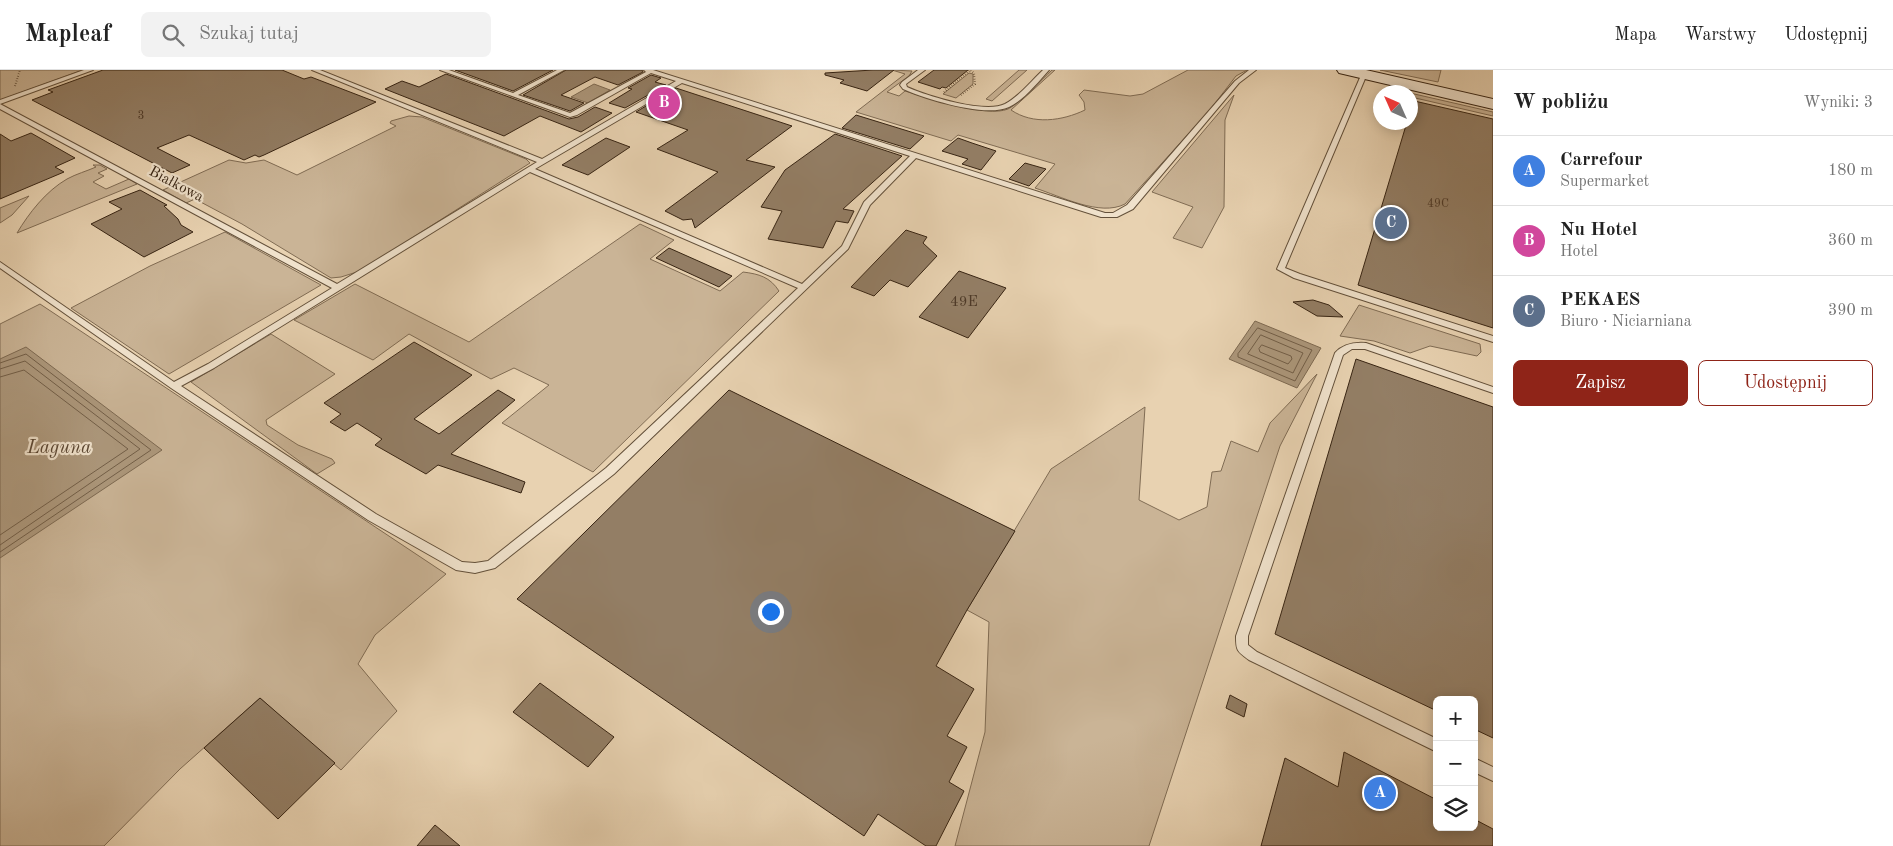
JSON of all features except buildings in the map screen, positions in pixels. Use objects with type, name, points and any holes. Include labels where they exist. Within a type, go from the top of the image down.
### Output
[{"type":"street","points":[[1345,70],[1493,104]]},
{"type":"lane","points":[[0,102],[90,70]]},
{"type":"lane","points":[[315,70],[543,162]]},
{"type":"lane","points":[[442,70],[566,114],[575,114],[649,71],[1095,214],[1114,215],[1130,207],[1239,79],[1253,70]]},
{"type":"lane","points":[[513,95],[561,70]]},
{"type":"lane","points":[[922,70],[904,83],[905,88],[949,103],[996,108],[1007,105],[1046,70]]},
{"type":"lane","points":[[1364,74],[1281,269],[1297,276],[1493,339]]},
{"type":"lane","points":[[174,386],[189,376],[212,366],[530,169],[681,81]]},
{"type":"lane","name":"Białkowa","points":[[0,106],[338,288]]},
{"type":"lane","points":[[0,264],[174,386],[372,517],[460,567],[475,568],[491,565],[603,477],[845,247],[867,204],[915,155]]},
{"type":"lane","points":[[530,169],[803,287]]},
{"type":"lane","points":[[1433,744],[1253,656],[1242,648],[1242,636],[1339,353],[1347,347],[1354,345],[1366,346],[1493,390]]},
{"type":"lane","points":[[1478,767],[1493,774]]},
{"type":"path","points":[[949,96],[942,94],[970,70],[974,73],[975,84],[958,98]]},
{"type":"shaded area","points":[[0,70],[83,70],[0,100]]},
{"type":"shaded area","points":[[892,70],[912,71],[909,76],[887,92],[899,96],[905,91],[957,106],[998,111],[1013,106],[1052,70],[1055,70],[1011,110],[1029,118],[1048,120],[1067,117],[1085,110],[1084,102],[1079,95],[1084,90],[1130,96],[1143,94],[1188,70],[1247,70],[1236,76],[1209,111],[1125,204],[1104,208],[1080,204],[1035,188],[1055,164],[958,135],[951,141],[856,112],[905,74]]},
{"type":"shaded area","points":[[1019,70],[1027,70],[992,101],[986,99]]},
{"type":"shaded area","points":[[1380,70],[1441,70],[1438,82]]},
{"type":"shaded area","points":[[969,73],[973,74],[973,84],[956,98],[943,94]]},
{"type":"shaded area","points":[[1234,95],[1225,120],[1224,207],[1202,248],[1173,238],[1193,207],[1152,192]]},
{"type":"shaded area","points":[[1418,95],[1493,112],[1493,116],[1418,99]]},
{"type":"shaded area","points":[[409,116],[422,117],[526,159],[530,163],[360,271],[341,277],[331,278],[242,224],[195,199],[186,203],[163,190],[229,160],[246,163],[264,160],[297,175],[396,126],[390,123],[391,121]]},
{"type":"shaded area","points":[[93,165],[100,165],[107,169],[98,173],[104,176],[93,182],[106,189],[129,179],[137,184],[17,233],[45,196],[70,177],[96,167]]},
{"type":"shaded area","points":[[29,196],[12,215],[0,223],[0,208]]},
{"type":"shaded area","points":[[640,224],[674,240],[650,259],[720,291],[743,272],[764,277],[772,282],[779,291],[593,472],[502,423],[549,385],[514,368],[491,379],[409,334],[373,360],[294,320],[355,284],[469,342]]},
{"type":"shaded area","points":[[225,232],[321,285],[169,374],[71,308],[150,266]]},
{"type":"shaded area","points":[[40,304],[446,574],[375,635],[358,664],[397,711],[341,770],[260,698],[180,769],[104,846],[0,846],[0,324]]},
{"type":"shaded area","points":[[1359,305],[1480,344],[1481,352],[1477,356],[1430,346],[1410,353],[1374,341],[1340,336]]},
{"type":"shaded area","points":[[271,334],[335,374],[266,420],[267,425],[298,445],[332,459],[335,463],[317,474],[191,382]]},
{"type":"shaded area","points":[[1317,374],[1280,446],[1149,846],[955,846],[985,732],[989,622],[967,610],[1051,469],[1145,407],[1139,500],[1179,520],[1207,507],[1212,472],[1221,471],[1231,441],[1258,452],[1270,423]]},
{"type":"water","points":[[594,84],[610,90],[588,103],[571,97]]},
{"type":"water","points":[[1255,321],[1321,348],[1297,388],[1229,359]]},
{"type":"water","name":"Laguna","points":[[26,347],[162,450],[0,558],[0,359]]},
{"type":"place","name":"Nu Hotel","points":[[664,103]]},
{"type":"place","name":"PEKAES","points":[[1391,223]]},
{"type":"place","name":"Carrefour","points":[[1380,793]]}]
